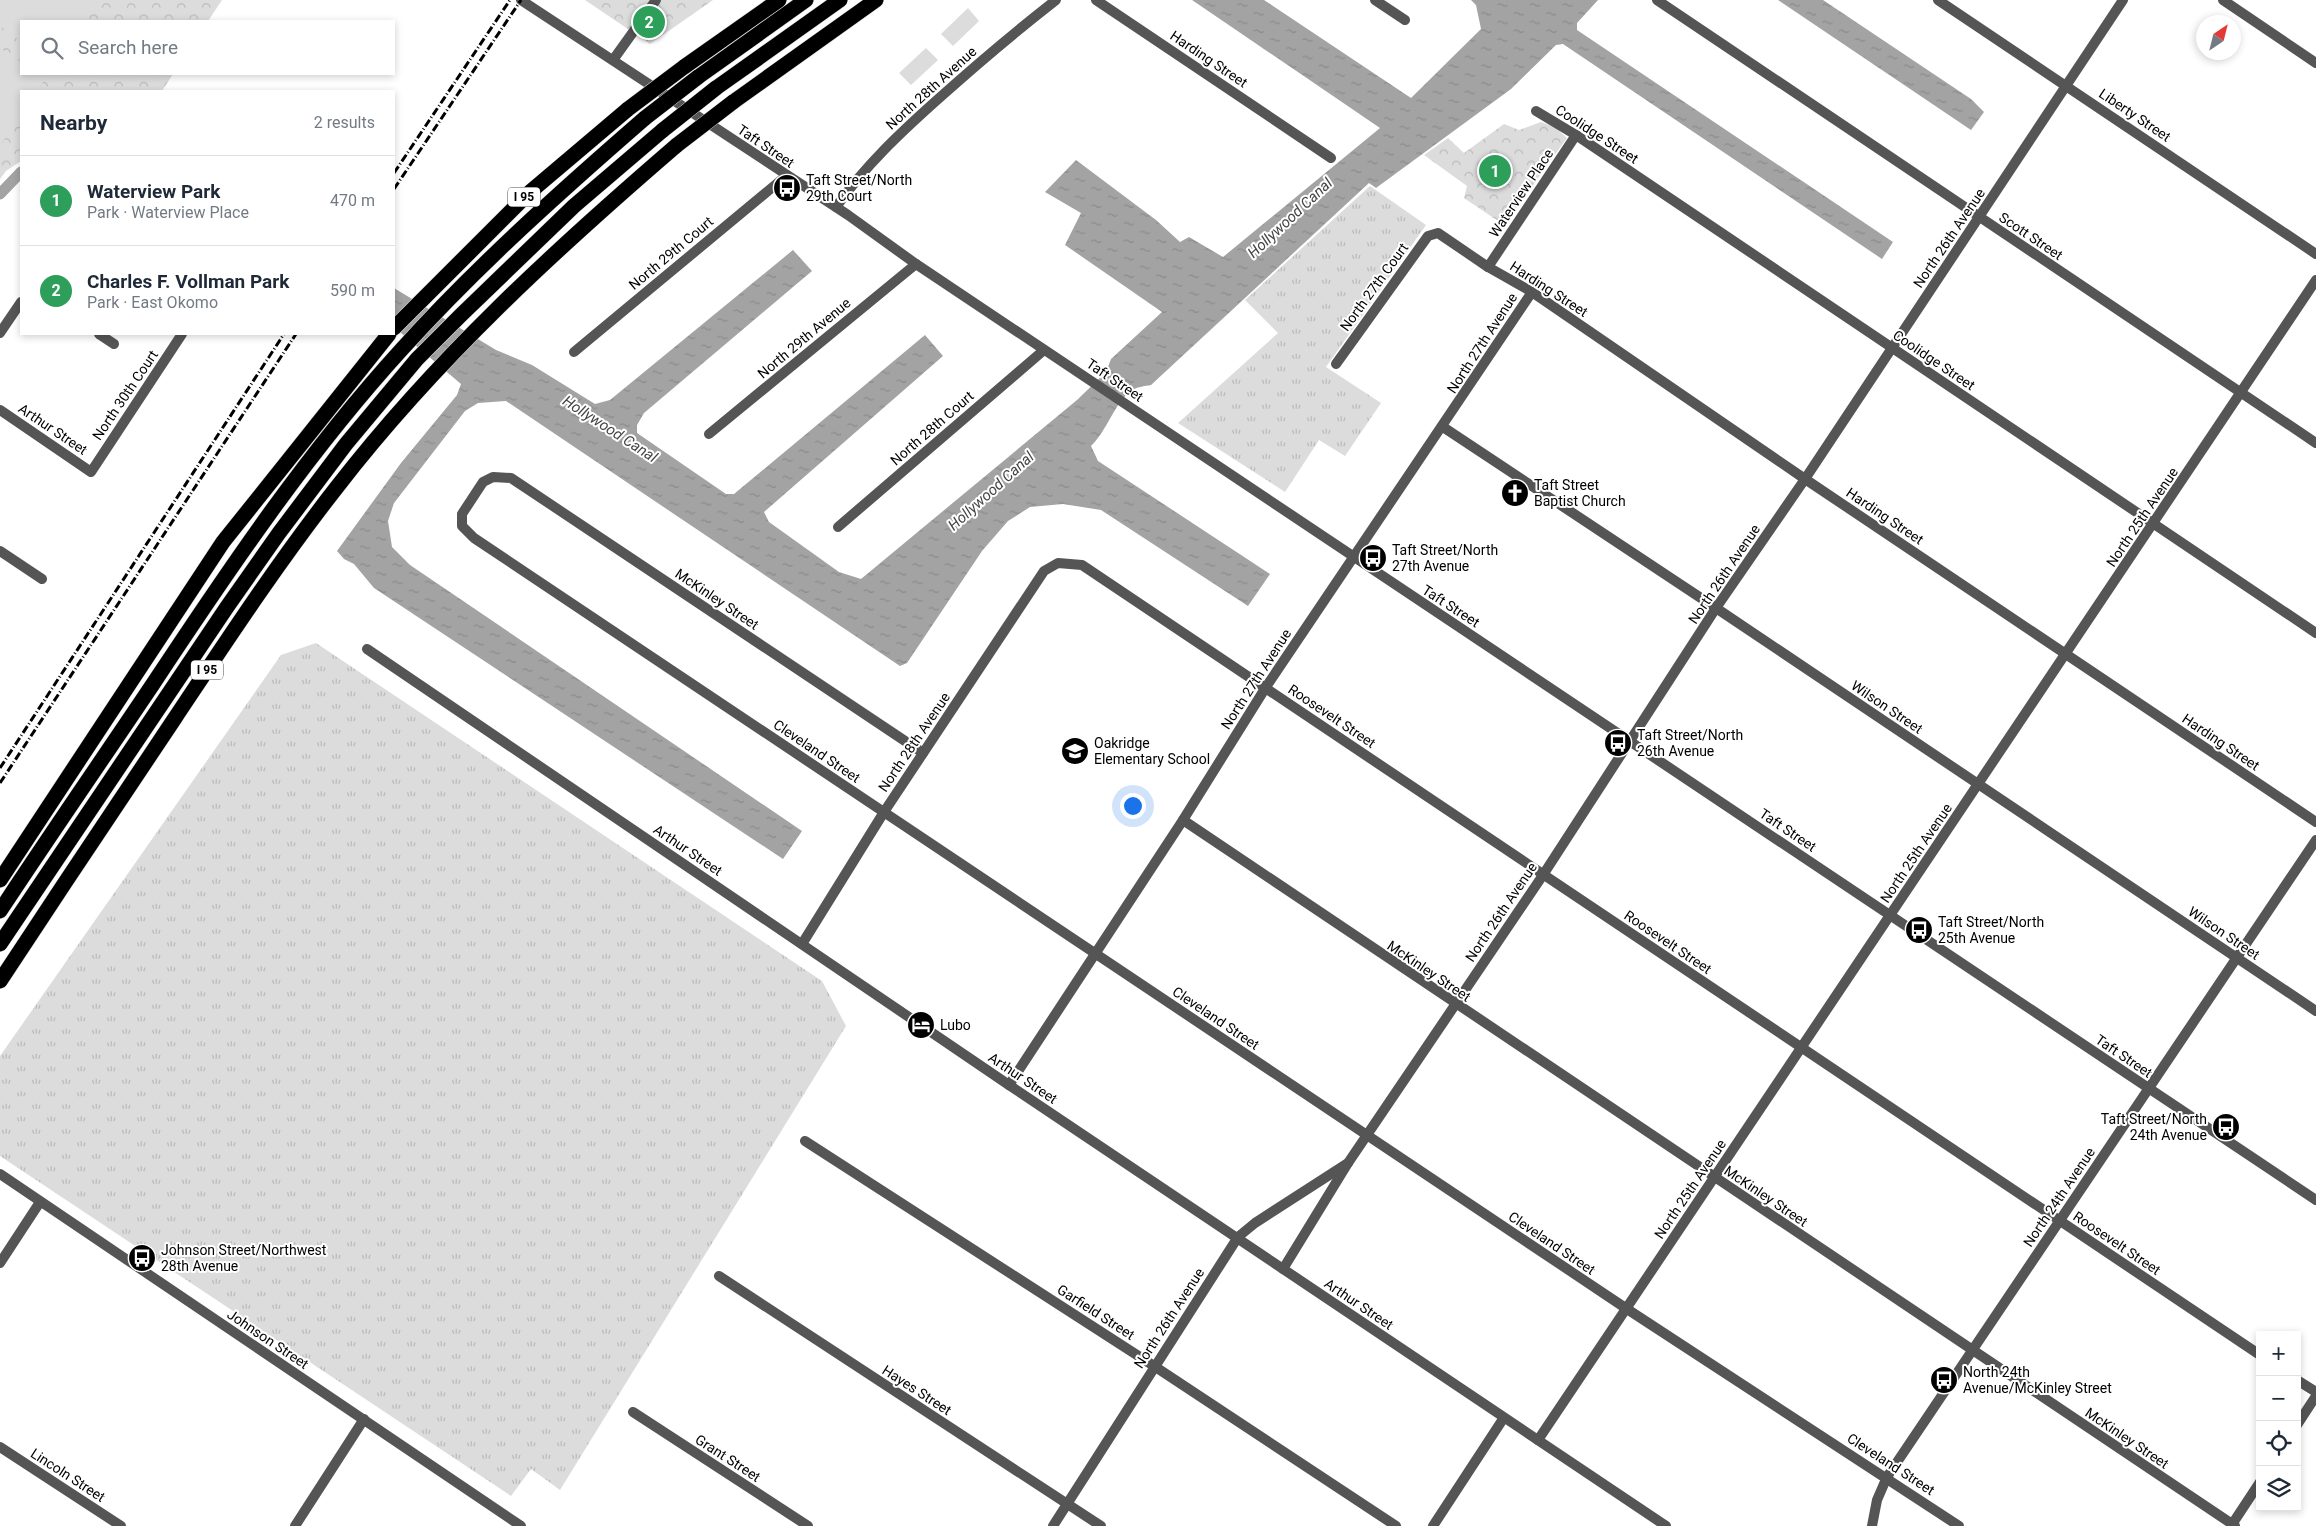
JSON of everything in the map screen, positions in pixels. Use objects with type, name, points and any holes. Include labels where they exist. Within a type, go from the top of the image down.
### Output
[{"type":"highway","name":"I 95","points":[[395,327],[530,192],[628,109],[779,0]]},
{"type":"highway","points":[[0,912],[224,578],[279,501],[350,410],[402,349],[533,217],[645,118],[698,77],[806,0]]},
{"type":"highway","points":[[0,944],[279,533],[346,444],[417,359],[574,206],[663,130],[716,88],[840,0]]},
{"type":"highway","name":"I 95","points":[[0,981],[269,577],[338,485],[434,373],[574,234],[677,145],[733,102],[876,0]]},
{"type":"highway","points":[[0,880],[224,542],[387,335]]},
{"type":"street","name":"Taft Street","points":[[521,0],[836,208],[916,264],[1353,558],[1631,741],[2316,1200]]},
{"type":"street","points":[[613,60],[656,0]]},
{"type":"street","name":"North 28th Avenue","points":[[836,208],[866,168],[912,122],[980,61],[1056,0]]},
{"type":"street","name":"Harding Street","points":[[1096,0],[1331,158]]},
{"type":"street","points":[[1374,0],[1405,20]]},
{"type":"street","name":"Scott Street","points":[[1656,0],[2316,443]]},
{"type":"street","name":"Liberty Street","points":[[1938,0],[2316,254]]},
{"type":"street","name":"North 26th Avenue","points":[[1283,1269],[1366,1135],[1543,875],[1716,608],[1805,479],[2123,0]]},
{"type":"street","points":[[2223,0],[2316,63]]},
{"type":"street","name":"Coolidge Street","points":[[1536,111],[1576,135],[2316,633]]},
{"type":"street","name":"Waterview Place","points":[[1488,267],[1576,135]]},
{"type":"street","name":"North 29th Court","points":[[574,352],[786,176]]},
{"type":"street","name":"Harding Street","points":[[1438,233],[1488,267],[1532,292],[2065,655],[2316,822]]},
{"type":"street","name":"North 27th Court","points":[[1336,364],[1428,236],[1438,233]]},
{"type":"street","name":"North 29th Avenue","points":[[709,434],[916,264]]},
{"type":"street","name":"North 25th Avenue","points":[[1538,1440],[1803,1048],[2316,280]]},
{"type":"street","name":"North 27th Avenue","points":[[1009,1085],[1183,820],[1266,687],[1443,427],[1532,292]]},
{"type":"street","points":[[0,333],[20,303]]},
{"type":"street","points":[[100,335],[114,344]]},
{"type":"street","name":"North 30th Court","points":[[91,472],[181,335]]},
{"type":"street","name":"North 28th Court","points":[[838,527],[1044,350]]},
{"type":"street","name":"Arthur Street","points":[[0,410],[91,472]]},
{"type":"street","name":"Wilson Street","points":[[1443,427],[2316,1011]]},
{"type":"street","name":"Cleveland Street","points":[[493,477],[483,482],[462,514],[462,526],[474,538],[1627,1309],[1887,1477],[1959,1526]]},
{"type":"street","name":"McKinley Street","points":[[493,477],[511,478],[923,753]]},
{"type":"street","points":[[0,551],[42,579]]},
{"type":"street","name":"North 28th Avenue","points":[[802,944],[884,812],[1044,571],[1058,563]]},
{"type":"street","name":"Roosevelt Street","points":[[1058,563],[1082,565],[2256,1351]]},
{"type":"street","name":"Arthur Street","points":[[367,649],[1503,1419],[1538,1440],[1666,1526]]},
{"type":"street","name":"McKinley Street","points":[[1183,820],[2232,1525]]},
{"type":"street","name":"North 24th Avenue","points":[[1872,1526],[1877,1500],[1887,1477],[2316,840]]},
{"type":"street","name":"Garfield Street","points":[[805,1141],[1154,1366],[1396,1526]]},
{"type":"street","name":"North 26th Avenue","points":[[1053,1526],[1238,1238],[1255,1223],[1348,1163]]},
{"type":"street","name":"Johnson Street","points":[[0,1174],[521,1526]]},
{"type":"street","points":[[0,1263],[40,1202]]},
{"type":"street","name":"Hayes Street","points":[[718,1276],[1101,1526]]},
{"type":"street","points":[[2301,1383],[2316,1392]]},
{"type":"street","points":[[2300,1421],[2316,1396]]},
{"type":"street","name":"Grant Street","points":[[633,1412],[808,1526]]},
{"type":"street","points":[[295,1526],[364,1419]]},
{"type":"street","points":[[1433,1526],[1503,1419]]},
{"type":"street","name":"Lincoln Street","points":[[0,1447],[121,1526]]},
{"type":"street","points":[[2232,1525],[2256,1488]]},
{"type":"green space","points":[[0,0],[222,0],[209,20],[20,20],[20,75],[172,75],[163,90],[20,90],[20,162],[6,171],[0,179]]},
{"type":"green space","points":[[0,0],[94,0],[95,5],[86,20],[20,20],[20,40],[0,26]]},
{"type":"green space","points":[[585,0],[713,0],[650,44]]},
{"type":"green space","points":[[968,8],[979,21],[953,46],[941,34]]},
{"type":"green space","points":[[0,48],[20,61],[20,75],[41,75],[46,78],[38,90],[20,90],[20,116],[0,146]]},
{"type":"green space","points":[[926,48],[938,60],[911,85],[899,73]]},
{"type":"green space","points":[[1541,122],[1555,127],[1567,138],[1504,225],[1464,198],[1467,186],[1424,155],[1448,138],[1464,153],[1504,124],[1519,130]]},
{"type":"green space","points":[[1370,186],[1426,225],[1326,367],[1381,403],[1345,456],[1319,440],[1285,492],[1178,423],[1278,333],[1245,300]]},
{"type":"green space","points":[[316,643],[822,981],[846,1026],[560,1490],[531,1469],[511,1496],[0,1156],[0,1056],[281,655]]},
{"type":"water","points":[[1192,0],[1264,0],[1411,98],[1481,29],[1476,5],[1471,0],[1598,0],[1577,23],[1577,30],[1893,242],[1882,259],[1563,44],[1556,45],[1511,89],[1376,188],[1369,183],[1151,385],[1135,389],[1125,396],[1102,433],[1091,446],[1098,461],[1270,574],[1248,606],[1101,510],[1063,504],[1030,507],[1008,521],[982,551],[907,663],[900,666],[506,401],[478,403],[465,411],[394,503],[388,521],[392,547],[410,565],[802,831],[783,859],[374,588],[354,564],[344,559],[337,551],[401,463],[457,395],[461,384],[395,328],[395,289],[496,350],[532,365],[595,404],[610,400],[793,250],[812,271],[644,413],[637,425],[637,433],[726,494],[734,494],[925,335],[943,356],[764,512],[769,522],[839,572],[861,579],[1077,400],[1106,372],[1111,359],[1162,312],[1065,245],[1081,213],[1045,192],[1076,160],[1156,220],[1180,242],[1189,237],[1223,257],[1380,128]]},
{"type":"water","points":[[1778,0],[1823,0],[1971,99],[1984,112],[1971,130]]},
{"type":"waterway","name":"Hollywood Canal","points":[[0,194],[20,173]]},
{"type":"railway","points":[[395,172],[510,0]]},
{"type":"railway","points":[[395,188],[521,0]]},
{"type":"railway","points":[[0,768],[283,335]]},
{"type":"railway","points":[[0,783],[295,335]]},
{"type":"place","name":"Charles F. Vollman Park","points":[[649,22]]},
{"type":"place","name":"Waterview Park","points":[[1495,171]]},
{"type":"place","name":"Taft Street/North 29th Court","points":[[787,188]]},
{"type":"place","name":"Taft Street Baptist Church","points":[[1515,493]]},
{"type":"place","name":"Taft Street/North 27th Avenue","points":[[1373,558]]},
{"type":"place","name":"Taft Street/North 26th Avenue","points":[[1618,743]]},
{"type":"place","name":"Oakridge Elementary School","points":[[1075,751]]},
{"type":"place","name":"Taft Street/North 25th Avenue","points":[[1919,930]]},
{"type":"place","name":"Lubo","points":[[921,1025]]},
{"type":"place","name":"Taft Street/North 24th Avenue","points":[[2226,1127]]},
{"type":"place","name":"Johnson Street/Northwest 28th Avenue","points":[[142,1258]]},
{"type":"place","name":"North 24th Avenue/McKinley Street","points":[[1944,1380]]}]
